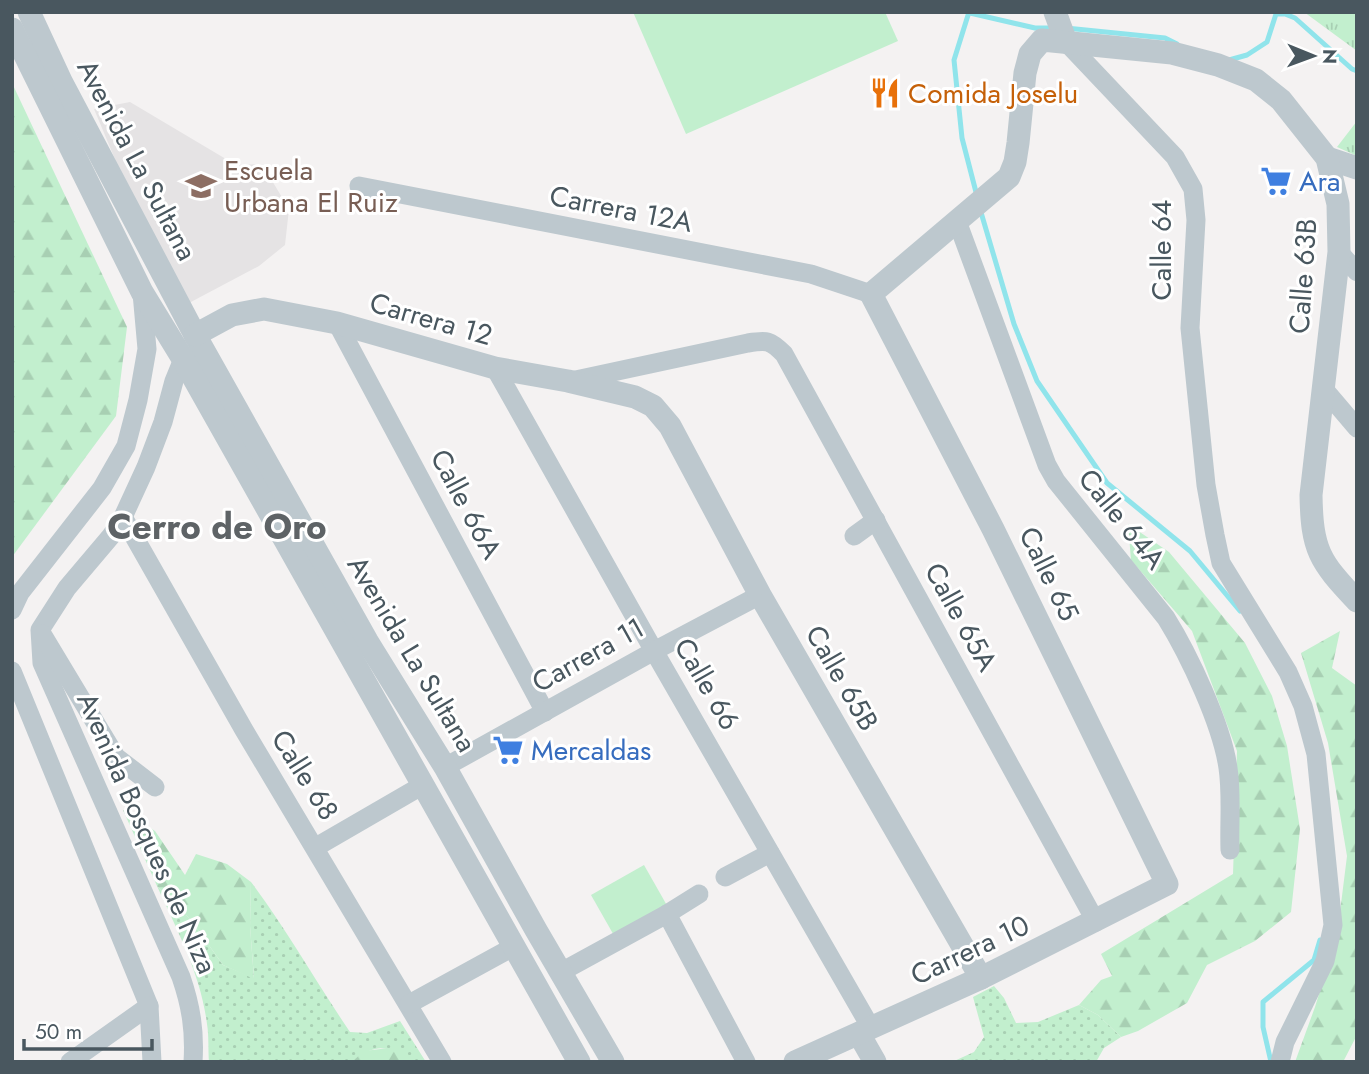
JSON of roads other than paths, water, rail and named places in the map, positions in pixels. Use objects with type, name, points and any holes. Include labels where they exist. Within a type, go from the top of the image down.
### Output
[{"type":"street","name":"Avenida La Sultana","points":[[29,12],[61,81],[195,335],[368,641],[445,767],[613,1062]]},
{"type":"street","name":"Calle 64","points":[[1055,12],[1066,42],[1175,157],[1193,189],[1196,220],[1190,328],[1206,485],[1221,563],[1288,672],[1303,706],[1316,754],[1333,925],[1325,961],[1285,1042],[1280,1062]]},
{"type":"street","name":"Avenida La Sultana","points":[[12,29],[142,292],[183,359],[579,1062]]},
{"type":"street","points":[[871,293],[1009,177],[1016,162],[1025,73],[1030,54],[1042,40],[1066,42]]},
{"type":"street","name":"Calle 63B","points":[[1066,42],[1172,53],[1219,65],[1256,80],[1281,100],[1327,158],[1338,204],[1339,252],[1311,495],[1312,526],[1318,553],[1333,576],[1357,601]]},
{"type":"street","points":[[1327,158],[1357,168]]},
{"type":"street","name":"Carrera 12A","points":[[359,186],[811,274],[871,293]]},
{"type":"street","name":"Calle 64A","points":[[964,215],[1047,466],[1056,481],[1166,618],[1181,642],[1221,737],[1228,769],[1230,849]]},
{"type":"street","points":[[119,244],[127,237],[141,233]]},
{"type":"street","points":[[1339,252],[1357,272]]},
{"type":"street","points":[[16,601],[102,488],[125,446],[138,400],[147,349],[142,292]]},
{"type":"street","name":"Calle 65","points":[[871,293],[993,529],[1167,884]]},
{"type":"street","name":"Carrera 12","points":[[195,335],[232,315],[264,310],[337,323],[495,368],[635,397],[653,406]]},
{"type":"street","name":"Calle 66A","points":[[337,323],[545,712]]},
{"type":"street","points":[[155,787],[116,757],[40,630],[67,588],[111,536],[123,517],[159,433],[183,359],[195,335]]},
{"type":"street","name":"Calle 65A","points":[[568,381],[748,343],[773,342],[784,354],[1096,922]]},
{"type":"street","name":"Calle 66","points":[[495,368],[770,853],[865,1031],[876,1062]]},
{"type":"street","points":[[1323,388],[1357,428]]},
{"type":"street","name":"Calle 65B","points":[[653,406],[670,426],[760,595],[981,978]]},
{"type":"street","name":"Calle 68","points":[[123,517],[244,730],[443,1062]]},
{"type":"street","points":[[854,536],[876,520]]},
{"type":"street","name":"Carrera 11","points":[[445,767],[760,595]]},
{"type":"street","name":"Avenida Bosques de Niza","points":[[40,630],[42,663],[191,1005],[195,1040],[193,1062]]},
{"type":"street","name":"Avenida Bosques de Niza","points":[[12,671],[149,1006],[152,1062]]},
{"type":"street","points":[[317,848],[423,785]]},
{"type":"street","points":[[725,877],[770,853]]},
{"type":"street","name":"Carrera 10","points":[[795,1062],[981,978],[1167,884]]},
{"type":"street","points":[[561,972],[699,894]]},
{"type":"street","points":[[667,914],[746,1062]]},
{"type":"street","points":[[409,1004],[513,947]]},
{"type":"street","points":[[70,1062],[149,1006]]},
{"type":"waterway","points":[[969,12],[954,60],[962,138],[977,196]]},
{"type":"waterway","points":[[970,13],[1035,28],[1056,28]]},
{"type":"waterway","points":[[1229,60],[1247,55],[1267,42],[1276,14],[1285,14],[1295,18],[1357,71]]},
{"type":"waterway","points":[[1066,28],[1165,38],[1177,44]]},
{"type":"waterway","points":[[980,209],[1014,324],[1037,381],[1107,483],[1190,551],[1240,611]]},
{"type":"waterway","points":[[1271,1062],[1263,1027],[1263,1002],[1314,960],[1320,940]]},
{"type":"place","name":"Comida Joselu","points":[[885,93]]},
{"type":"place","name":"Ara","points":[[1276,181]]},
{"type":"place","name":"Escuela Urbana El Ruiz","points":[[201,186]]},
{"type":"place","name":"Mercaldas","points":[[508,750]]},
{"type":"district","name":"Cerro de Oro","points":[[217,527]]}]
